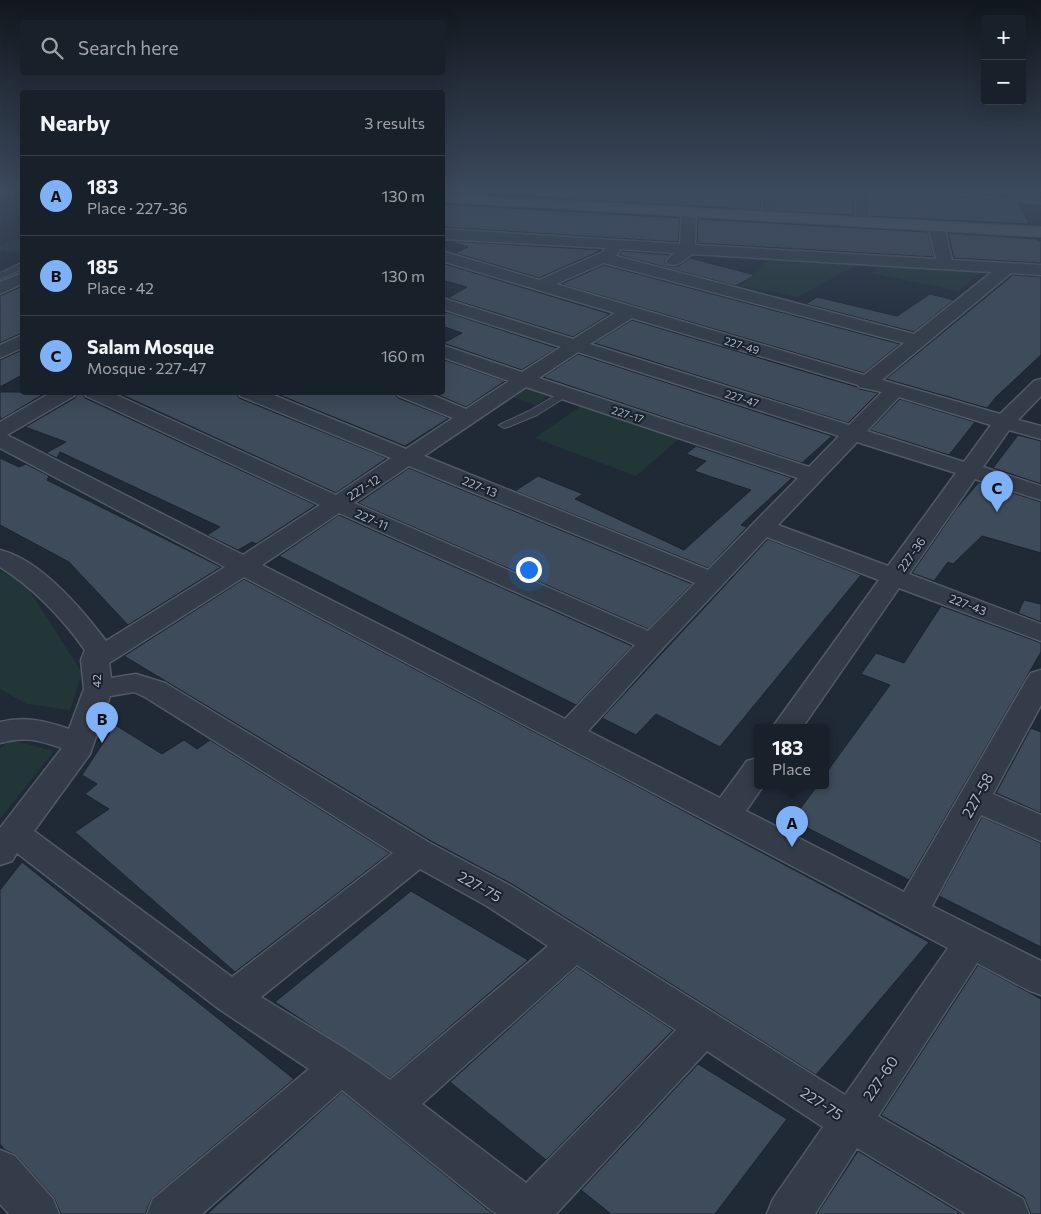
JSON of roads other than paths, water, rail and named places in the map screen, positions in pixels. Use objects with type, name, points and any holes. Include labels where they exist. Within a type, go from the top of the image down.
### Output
[{"type":"street","points":[[557,246],[610,251],[686,250],[1041,270]]},
{"type":"street","points":[[655,271],[675,260],[686,250],[686,246]]},
{"type":"street","points":[[941,246],[945,265]]},
{"type":"street","points":[[610,251],[655,271],[918,341]]},
{"type":"street","points":[[541,285],[610,251]]},
{"type":"street","name":"227-49","points":[[445,257],[866,383],[1041,433]]},
{"type":"street","points":[[866,383],[1007,268]]},
{"type":"street","points":[[0,290],[20,279]]},
{"type":"street","points":[[0,290],[20,295]]},
{"type":"street","name":"227-47","points":[[445,304],[1041,493]]},
{"type":"street","name":"227-12","points":[[96,674],[244,566],[630,311]]},
{"type":"street","points":[[0,352],[20,342]]},
{"type":"street","name":"227-17","points":[[445,351],[525,380],[814,476]]},
{"type":"street","name":"227-36","points":[[790,724],[1003,423],[1041,385]]},
{"type":"street","points":[[568,735],[652,643],[894,391]]},
{"type":"street","points":[[0,431],[61,395]]},
{"type":"street","name":"227-11","points":[[100,395],[337,504],[652,643]]},
{"type":"street","name":"227-13","points":[[254,395],[712,581]]},
{"type":"street","points":[[414,395],[469,417]]},
{"type":"street","points":[[0,440],[1041,979]]},
{"type":"street","name":"227-43","points":[[764,528],[1041,632]]},
{"type":"street","name":"42","points":[[0,557],[29,574],[76,619],[99,650],[96,674],[75,754],[8,843]]},
{"type":"street","name":"227-75","points":[[96,674],[136,683],[155,690],[418,852],[499,896],[851,1122]]},
{"type":"street","name":"227-58","points":[[911,912],[975,799],[1031,717],[1041,678]]},
{"type":"street","points":[[0,733],[7,730],[32,728],[79,743]]},
{"type":"street","points":[[725,816],[754,775]]},
{"type":"street","points":[[975,799],[1041,829]]},
{"type":"street","points":[[8,843],[232,998],[315,1052],[341,1066],[530,1213],[704,1028]]},
{"type":"street","points":[[232,998],[418,852]]},
{"type":"street","name":"227-60","points":[[789,1214],[971,943]]},
{"type":"street","points":[[391,1105],[575,945]]},
{"type":"street","points":[[169,1214],[341,1066]]},
{"type":"street","points":[[851,1122],[1007,1214]]},
{"type":"street","points":[[0,1171],[37,1214]]},
{"type":"lane","points":[[0,264],[20,266]]},
{"type":"lane","points":[[0,276],[20,267]]},
{"type":"lane","points":[[504,425],[533,413],[565,393]]},
{"type":"place","name":"Salam Mosque","points":[[997,512]]},
{"type":"place","name":"185","points":[[102,743]]},
{"type":"place","name":"183","points":[[792,847]]}]
